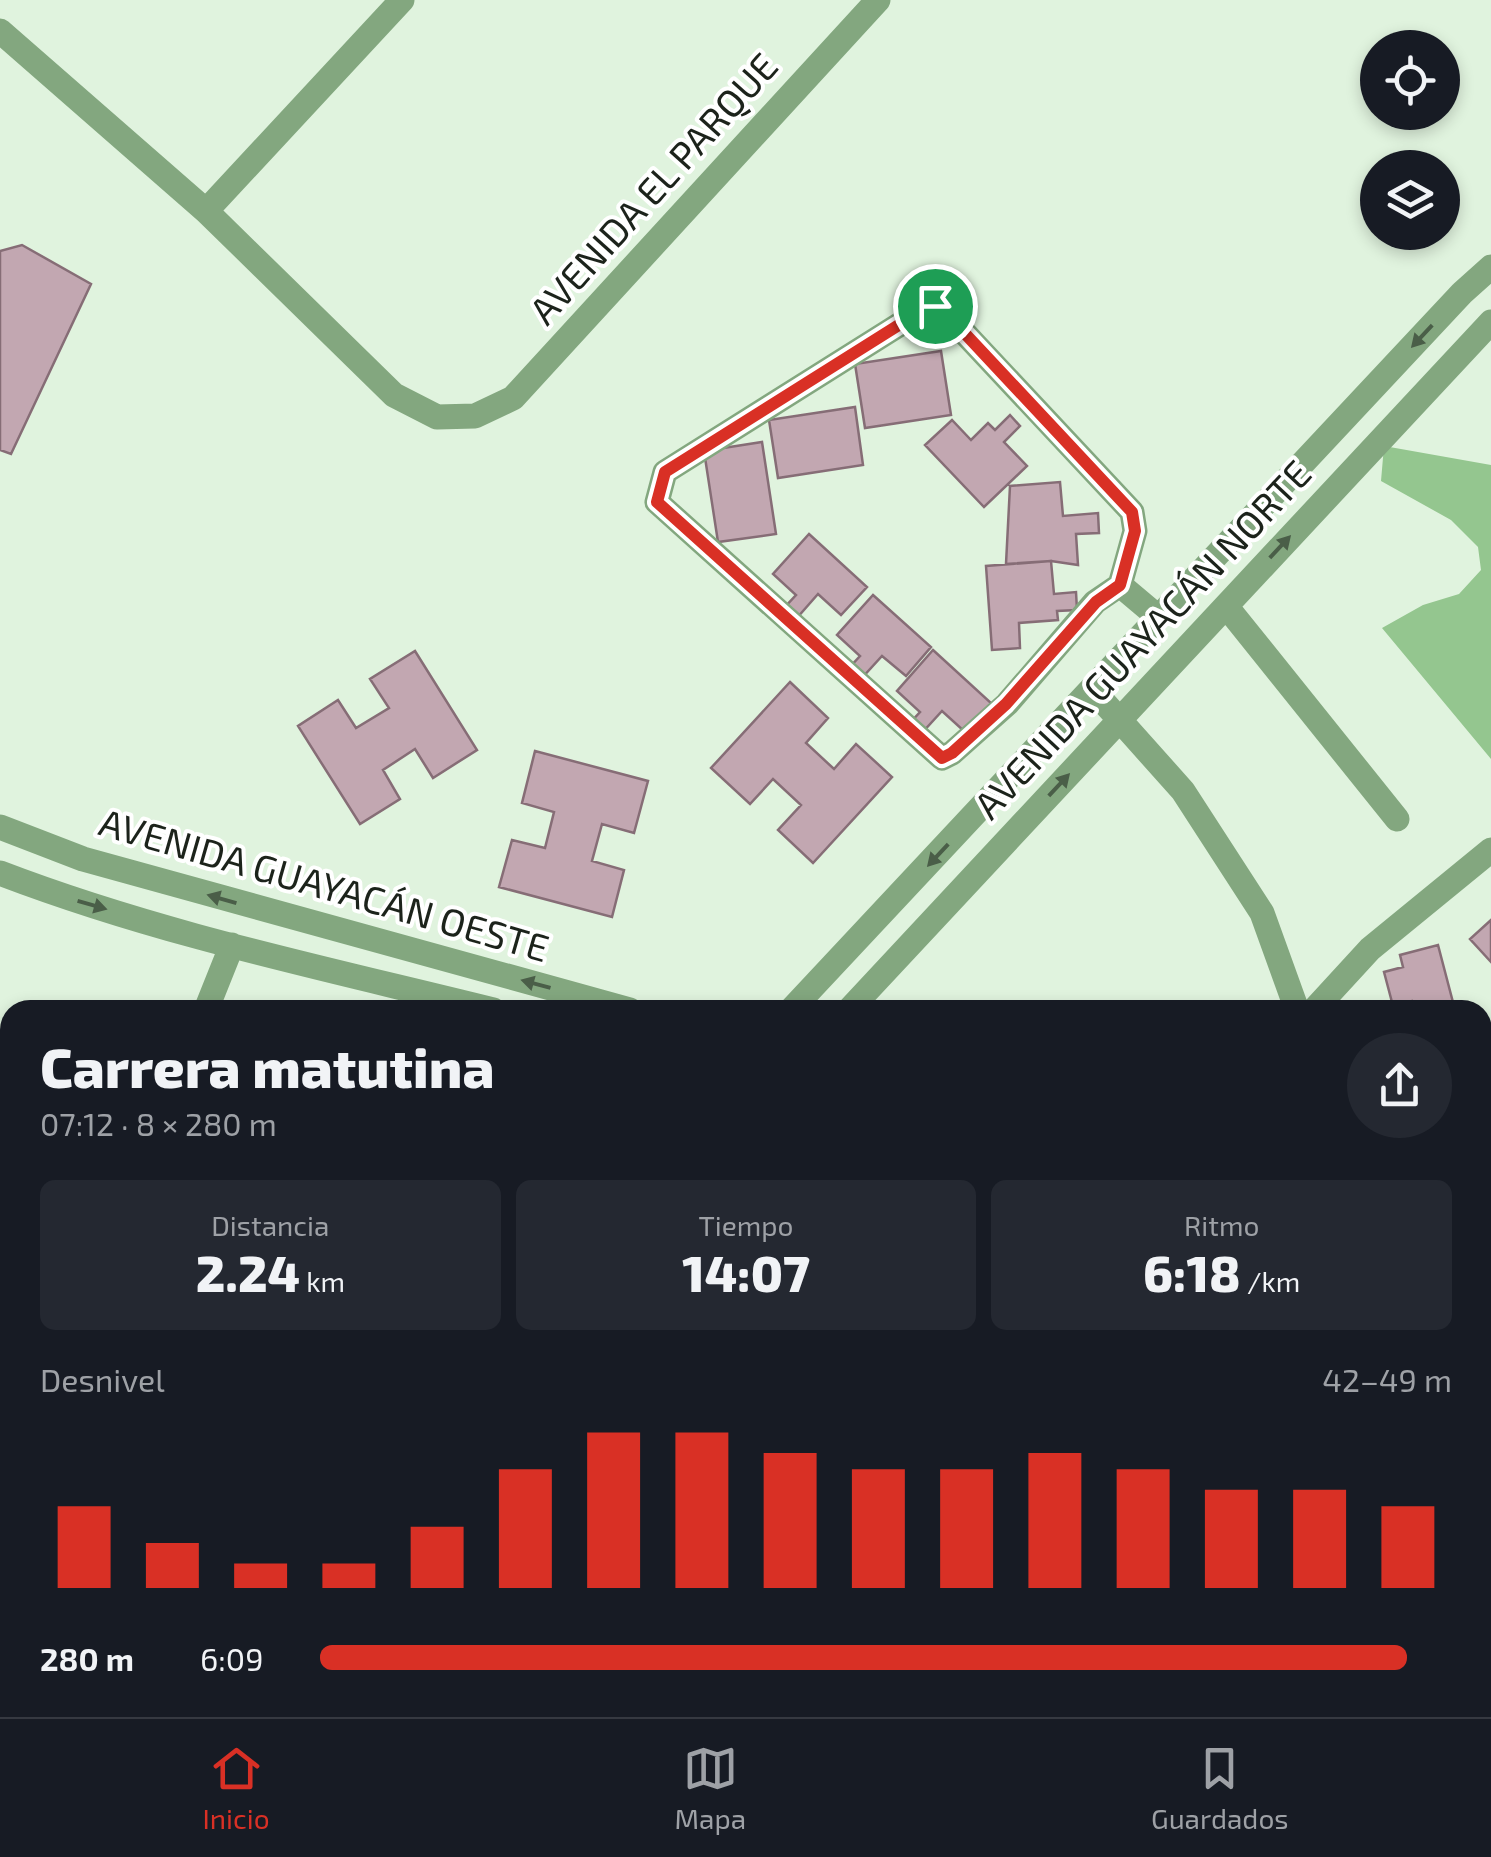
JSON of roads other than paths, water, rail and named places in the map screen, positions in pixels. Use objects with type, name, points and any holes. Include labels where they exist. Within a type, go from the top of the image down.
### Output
[{"type":"street","points":[[0,31],[206,210],[402,0]]},
{"type":"street","name":"AVENIDA EL PARQUE","points":[[206,210],[394,396],[437,417],[475,416],[513,398],[878,0]]},
{"type":"street","name":"AVENIDA GUAYACÁN NORTE","points":[[800,1000],[1462,293],[1491,268]]},
{"type":"street","points":[[929,306],[935,306],[1132,512],[1135,531],[1120,585],[1096,602],[1006,704],[942,758],[657,502],[658,488],[665,472],[929,306]]},
{"type":"street","name":"AVENIDA GUAYACÁN NORTE","points":[[858,1000],[1491,322]]},
{"type":"street","points":[[1120,585],[1158,618]]},
{"type":"street","points":[[1226,606],[1397,819]]},
{"type":"street","points":[[1092,689],[1183,791],[1262,913],[1294,1000]]},
{"type":"street","name":"AVENIDA GUAYACÁN OESTE","points":[[0,827],[84,860],[594,1000]]},
{"type":"street","points":[[1323,1000],[1370,949],[1491,850]]},
{"type":"street","name":"AVENIDA GUAYACÁN OESTE","points":[[0,873],[63,897],[232,945],[453,1000]]},
{"type":"street","points":[[210,1000],[232,945]]}]
